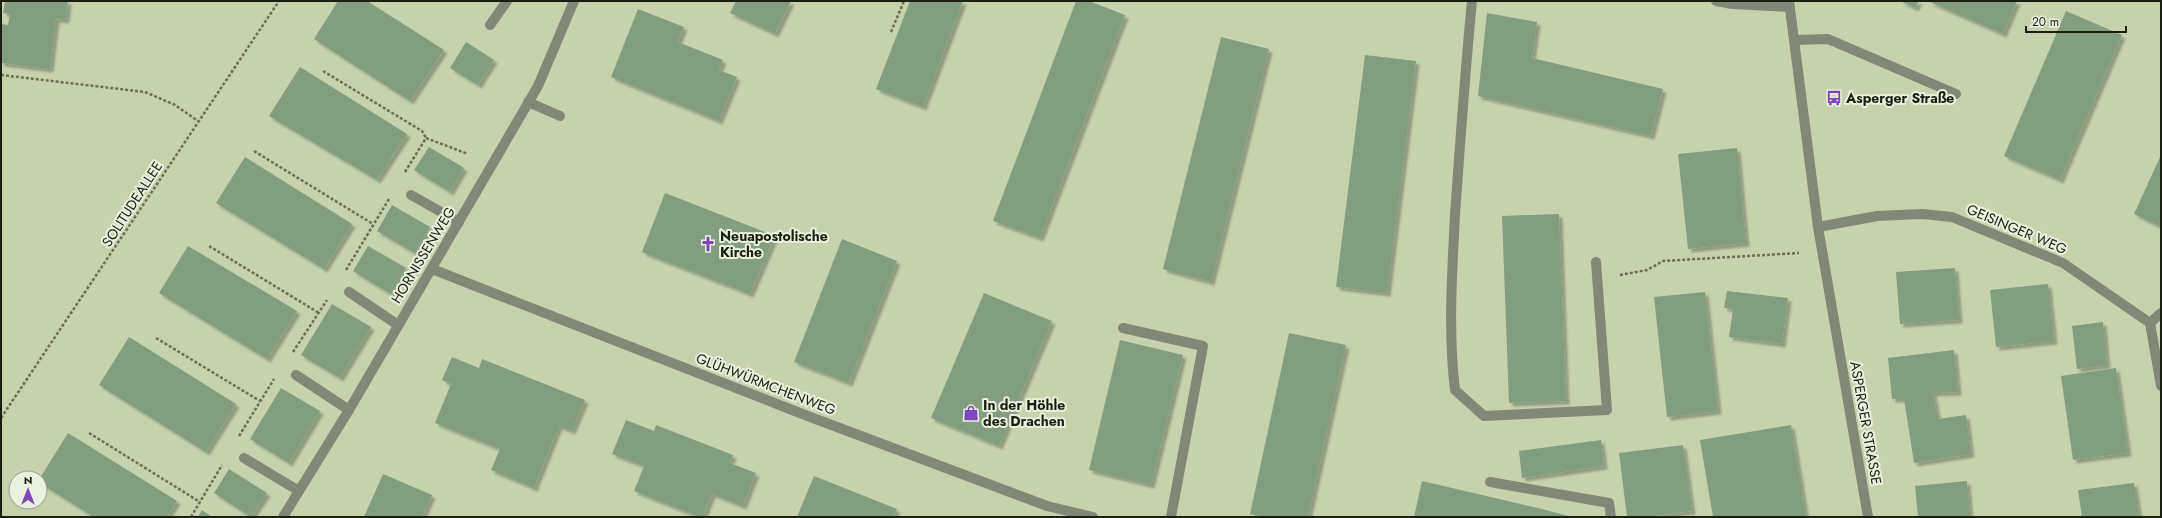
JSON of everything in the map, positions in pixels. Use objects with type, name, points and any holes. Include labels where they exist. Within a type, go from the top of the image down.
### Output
[{"type":"street","points":[[490,25],[507,1]]},
{"type":"street","name":"HORNISSENWEG","points":[[283,517],[349,410],[538,86],[574,1]]},
{"type":"street","points":[[1472,1],[1462,104],[1452,266],[1451,354],[1455,390],[1484,416],[1607,410],[1596,262]]},
{"type":"street","points":[[1716,1],[1732,4],[1790,4]]},
{"type":"street","name":"ASPERGER STRASSE","points":[[1790,4],[1818,227],[1868,517]]},
{"type":"street","points":[[1794,40],[1828,39],[1956,94]]},
{"type":"street","points":[[528,102],[560,116]]},
{"type":"street","points":[[411,194],[459,222]]},
{"type":"street","name":"GEISINGER WEG","points":[[1818,227],[1877,216],[1922,214],[1952,217],[2063,263],[2150,323]]},
{"type":"street","name":"GLÜHWÜRMCHENWEG","points":[[432,269],[798,412],[1047,506],[1093,517]]},
{"type":"street","points":[[349,292],[398,325]]},
{"type":"street","points":[[2161,313],[2150,323],[2161,386]]},
{"type":"street","points":[[1123,328],[1204,346],[1171,517]]},
{"type":"street","points":[[296,375],[349,410]]},
{"type":"street","points":[[244,458],[298,491]]},
{"type":"street","points":[[1490,482],[1609,502],[1611,517]]},
{"type":"path","name":"SOLITUDEALLEE","points":[[1,418],[279,1]]},
{"type":"path","points":[[891,32],[904,1]]},
{"type":"path","points":[[323,71],[422,131],[426,138],[468,154]]},
{"type":"path","points":[[1,75],[145,92],[176,105],[198,121]]},
{"type":"path","points":[[401,178],[426,138]]},
{"type":"path","points":[[254,151],[373,224]]},
{"type":"path","points":[[341,277],[389,198]]},
{"type":"path","points":[[209,246],[319,313]]},
{"type":"path","points":[[1598,279],[1647,270],[1663,260],[1822,252]]},
{"type":"path","points":[[292,353],[330,295]]},
{"type":"path","points":[[156,338],[260,401]]},
{"type":"path","points":[[235,442],[275,378]]},
{"type":"path","points":[[89,433],[200,502]]},
{"type":"path","points":[[191,517],[223,462]]},
{"type":"building","points":[[5,1],[68,1],[66,20],[56,19],[50,69],[1,63],[1,24],[8,25],[10,14],[3,13]]},
{"type":"building","points":[[338,1],[367,1],[444,50],[410,101],[314,39]]},
{"type":"building","points":[[736,1],[791,1],[775,34],[730,13]]},
{"type":"building","points":[[910,1],[963,1],[923,107],[876,89]]},
{"type":"building","points":[[1076,1],[1089,1],[1125,15],[1040,238],[993,221]]},
{"type":"building","points":[[1900,1],[1919,1],[1915,8]]},
{"type":"building","points":[[1928,1],[2017,1],[2003,34]]},
{"type":"building","points":[[638,9],[684,27],[678,42],[723,60],[719,70],[737,77],[719,121],[611,77]]},
{"type":"building","points":[[2066,11],[2122,35],[2060,180],[2004,156]]},
{"type":"building","points":[[1487,13],[1537,22],[1532,58],[1663,89],[1651,136],[1478,96]]},
{"type":"building","points":[[1221,37],[1269,49],[1211,282],[1163,269]]},
{"type":"building","points":[[466,42],[494,60],[478,85],[450,68]]},
{"type":"building","points":[[1365,55],[1416,61],[1387,293],[1336,287]]},
{"type":"building","points":[[300,67],[407,134],[377,180],[269,116]]},
{"type":"building","points":[[429,147],[464,168],[450,192],[414,170]]},
{"type":"building","points":[[1737,148],[1746,243],[1688,249],[1678,154]]},
{"type":"building","points":[[2161,155],[2161,227],[2134,214]]},
{"type":"building","points":[[245,157],[352,224],[324,269],[216,203]]},
{"type":"building","name":"Neuapostolische Kirche","points":[[665,193],[775,236],[750,294],[642,252]]},
{"type":"building","points":[[392,205],[430,227],[415,253],[377,231]]},
{"type":"building","points":[[1559,214],[1566,401],[1509,403],[1502,216]]},
{"type":"building","points":[[842,239],[897,261],[849,383],[794,362]]},
{"type":"building","points":[[188,246],[297,311],[267,359],[159,293]]},
{"type":"building","points":[[368,246],[406,268],[391,294],[353,271]]},
{"type":"building","points":[[1955,268],[1959,320],[1900,324],[1896,272]]},
{"type":"building","points":[[2048,284],[2054,341],[1996,347],[1990,290]]},
{"type":"building","points":[[1727,291],[1788,298],[1782,344],[1729,337],[1733,309],[1724,308]]},
{"type":"building","points":[[1705,292],[1718,411],[1667,417],[1654,297]]},
{"type":"building","points":[[984,293],[1052,321],[999,446],[931,418]]},
{"type":"building","points":[[332,304],[371,327],[340,378],[301,355]]},
{"type":"building","points":[[2103,322],[2107,365],[2077,369],[2072,326]]},
{"type":"building","points":[[1289,333],[1346,345],[1308,517],[1265,517],[1250,514]]},
{"type":"building","points":[[129,337],[236,404],[206,452],[99,385]]},
{"type":"building","points":[[1120,340],[1183,355],[1151,485],[1089,470]]},
{"type":"building","points":[[1954,350],[1958,392],[1933,393],[1938,419],[1966,415],[1971,454],[1914,463],[1904,399],[1892,399],[1888,358]]},
{"type":"building","points":[[452,357],[479,368],[482,359],[585,400],[572,431],[559,426],[534,488],[491,470],[500,449],[435,423],[451,384],[442,380]]},
{"type":"building","points":[[2116,368],[2128,453],[2073,460],[2061,376]]},
{"type":"building","points":[[281,388],[320,411],[289,463],[250,439]]},
{"type":"building","points":[[626,420],[654,431],[656,425],[733,455],[730,463],[756,473],[743,506],[712,494],[703,517],[700,517],[634,491],[644,466],[612,454]]},
{"type":"building","points":[[1791,425],[1806,517],[1713,517],[1700,440]]},
{"type":"building","points":[[68,433],[177,501],[167,517],[94,517],[48,488],[48,470],[45,470]]},
{"type":"building","points":[[1601,440],[1604,466],[1522,478],[1519,451]]},
{"type":"building","points":[[1683,445],[1692,511],[1648,517],[1627,517],[1619,453]]},
{"type":"building","points":[[229,469],[267,493],[251,517],[214,493]]},
{"type":"building","points":[[383,474],[432,495],[422,517],[364,517]]},
{"type":"building","points":[[814,476],[897,509],[893,517],[797,517]]},
{"type":"building","points":[[1422,481],[1542,509],[1572,517],[1414,517]]},
{"type":"building","points":[[1967,481],[1970,517],[1918,517],[1915,486]]},
{"type":"building","points":[[2134,483],[2139,517],[2082,517],[2078,490]]},
{"type":"building","points":[[202,510],[212,517],[198,517]]},
{"type":"place","name":"Asperger Straße","points":[[1834,98]]},
{"type":"place","name":"Neuapostolische Kirche","points":[[708,244]]},
{"type":"place","name":"In der Höhle des Drachen","points":[[971,413]]}]
